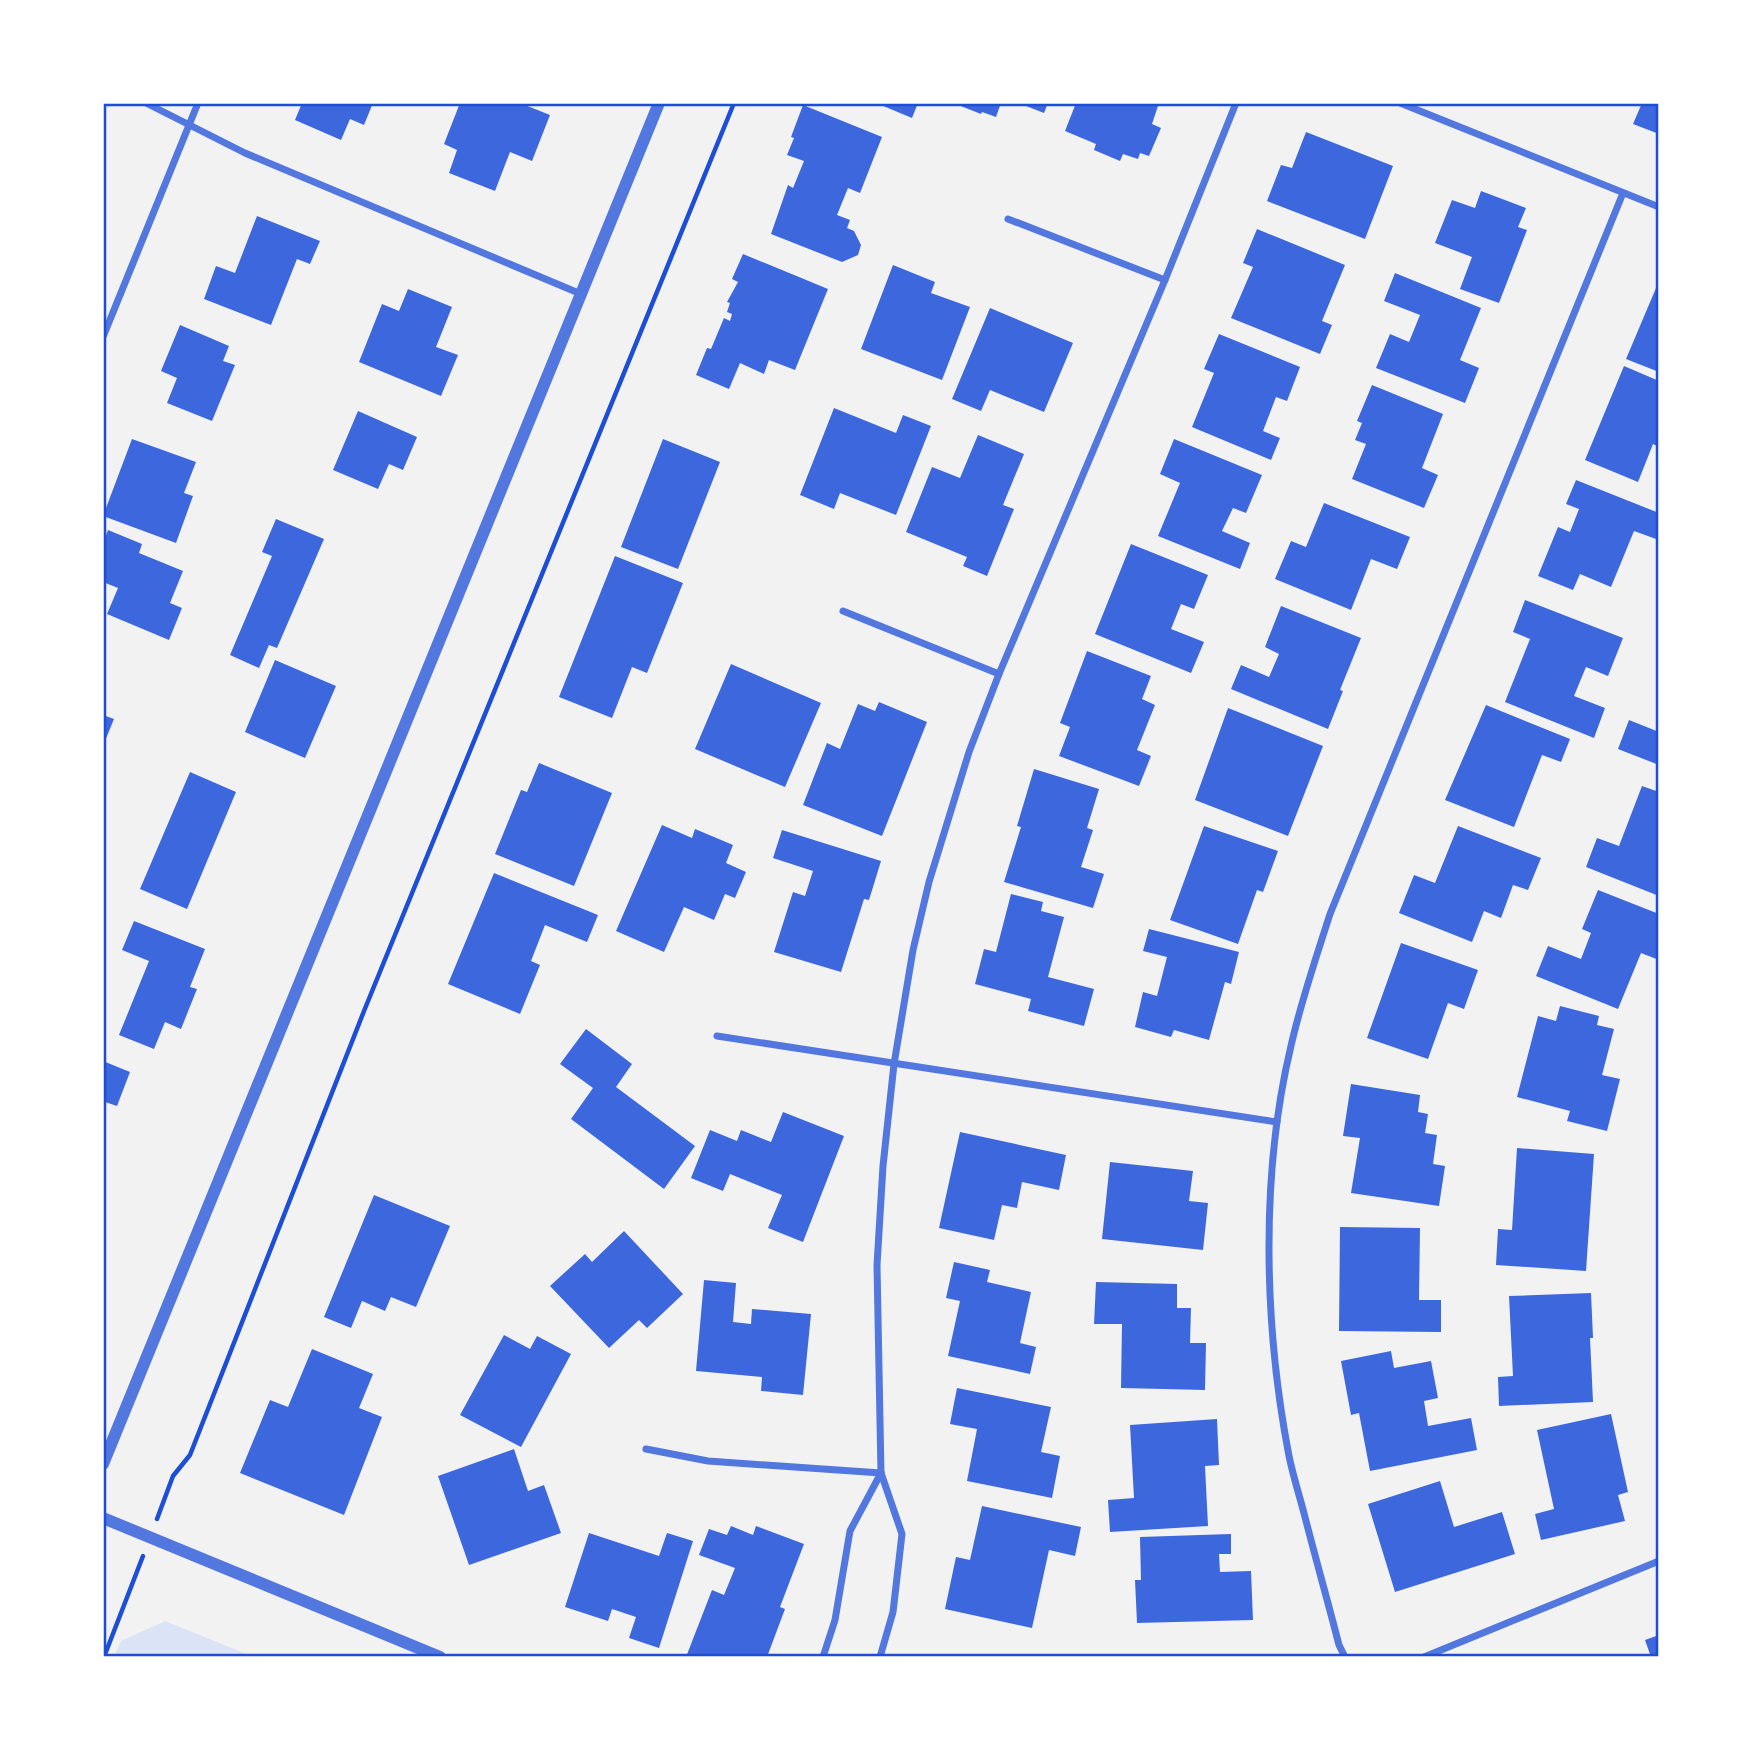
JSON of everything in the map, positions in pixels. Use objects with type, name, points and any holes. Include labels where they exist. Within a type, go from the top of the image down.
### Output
[{"type":"street","points":[[146,103],[245,153],[581,294]]},
{"type":"street","points":[[103,337],[198,103]]},
{"type":"street","points":[[103,1464],[659,103]]},
{"type":"street","points":[[880,1657],[893,1612],[902,1534],[881,1473],[877,1265],[883,1166],[894,1064],[913,950],[929,882],[969,752],[1236,103]]},
{"type":"street","points":[[1400,103],[1659,207]]},
{"type":"street","points":[[1345,1657],[1339,1645],[1289,1458],[1277,1378],[1271,1271],[1271,1208],[1277,1122],[1290,1048],[1309,977],[1330,914],[1623,193]]},
{"type":"street","points":[[1008,219],[1165,280]]},
{"type":"street","points":[[843,611],[999,674]]},
{"type":"street","points":[[716,1036],[1277,1122]]},
{"type":"street","points":[[646,1449],[708,1461],[881,1473]]},
{"type":"street","points":[[822,1657],[835,1620],[850,1531],[881,1473]]},
{"type":"street","points":[[103,1518],[440,1657]]},
{"type":"street","points":[[1424,1657],[1659,1560]]},
{"type":"path","points":[[173,1476],[190,1455],[369,999],[734,103]]},
{"type":"path","points":[[104,1657],[124,1602]]},
{"type":"shaded area","points":[[165,1621],[254,1657],[114,1657],[121,1641]]},
{"type":"building","points":[[302,103],[373,103],[364,125],[350,119],[341,140],[295,120]]},
{"type":"building","points":[[460,103],[496,103],[502,106],[503,103],[520,103],[550,115],[532,161],[510,152],[495,191],[449,173],[457,150],[444,144]]},
{"type":"building","points":[[876,103],[918,103],[912,118]]},
{"type":"building","points":[[953,103],[1001,103],[996,117]]},
{"type":"building","points":[[1027,103],[1048,103],[1044,113],[1026,106]]},
{"type":"building","points":[[1076,103],[1159,103],[1152,124],[1161,128],[1149,156],[1140,153],[1138,159],[1123,154],[1120,161],[1094,150],[1096,144],[1065,131]]},
{"type":"building","points":[[1642,103],[1659,103],[1659,134],[1633,124]]},
{"type":"building","points":[[803,105],[882,137],[860,193],[848,188],[837,215],[850,220],[847,228],[854,231],[861,245],[858,255],[842,262],[771,234],[788,185],[793,188],[804,161],[787,155]]},
{"type":"building","points":[[1306,132],[1393,166],[1365,239],[1267,201],[1281,165],[1292,168]]},
{"type":"building","points":[[1481,191],[1526,208],[1518,227],[1527,230],[1499,303],[1460,289],[1472,257],[1435,243],[1452,200],[1475,208]]},
{"type":"building","points":[[257,216],[320,241],[310,264],[297,259],[271,325],[204,299],[216,266],[235,273]]},
{"type":"building","points":[[1257,229],[1345,265],[1322,321],[1332,325],[1320,354],[1231,318],[1253,267],[1243,263]]},
{"type":"building","points":[[743,254],[828,289],[795,370],[769,360],[764,374],[740,363],[729,389],[696,375],[724,318],[730,321],[732,314],[727,312],[730,303],[727,302],[738,282],[732,279]]},
{"type":"building","points":[[893,265],[935,282],[931,293],[970,307],[942,380],[861,349]]},
{"type":"building","points":[[1395,273],[1481,308],[1460,360],[1479,368],[1465,403],[1376,368],[1390,334],[1409,342],[1420,315],[1384,301]]},
{"type":"building","points":[[1659,281],[1659,372],[1626,359]]},
{"type":"building","points":[[408,289],[452,307],[436,347],[458,355],[441,396],[359,362],[382,304],[399,311]]},
{"type":"building","points":[[990,308],[1073,343],[1044,412],[990,390],[981,411],[952,399]]},
{"type":"building","points":[[180,325],[229,346],[223,361],[235,365],[212,421],[167,403],[177,378],[161,371]]},
{"type":"building","points":[[1219,334],[1300,367],[1287,401],[1276,397],[1263,431],[1280,438],[1271,460],[1192,427],[1214,373],[1204,369]]},
{"type":"building","points":[[1624,366],[1659,381],[1659,447],[1653,444],[1638,482],[1585,460]]},
{"type":"building","points":[[1372,385],[1443,414],[1422,468],[1438,475],[1424,508],[1352,479],[1366,444],[1355,440],[1362,423],[1357,421]]},
{"type":"building","points":[[834,408],[896,433],[903,415],[931,426],[896,515],[840,493],[834,509],[800,495]]},
{"type":"building","points":[[358,411],[417,437],[403,470],[389,464],[378,489],[333,470]]},
{"type":"building","points":[[978,435],[1024,454],[1003,505],[1014,509],[987,576],[963,566],[967,557],[906,532],[932,467],[960,478]]},
{"type":"building","points":[[132,439],[196,462],[184,493],[193,496],[176,543],[103,516]]},
{"type":"building","points":[[663,439],[720,462],[678,569],[621,547]]},
{"type":"building","points":[[1174,439],[1262,475],[1246,513],[1233,508],[1222,531],[1250,543],[1240,569],[1158,536],[1180,483],[1160,474]]},
{"type":"building","points":[[1576,480],[1659,513],[1659,532],[1656,539],[1634,531],[1611,587],[1580,574],[1573,590],[1538,576],[1558,527],[1570,532],[1579,509],[1566,504]]},
{"type":"building","points":[[1324,503],[1410,537],[1397,569],[1371,559],[1351,610],[1275,579],[1291,541],[1306,547]]},
{"type":"building","points":[[276,519],[324,539],[277,648],[269,645],[259,668],[230,655],[272,556],[262,552]]},
{"type":"building","points":[[108,530],[142,544],[139,553],[183,571],[170,603],[182,608],[169,640],[107,614],[118,588],[103,582],[103,543]]},
{"type":"building","points":[[1131,544],[1208,575],[1194,609],[1181,604],[1171,629],[1204,642],[1191,673],[1095,634]]},
{"type":"building","points":[[615,556],[683,583],[647,673],[632,667],[612,718],[559,697]]},
{"type":"building","points":[[1525,600],[1623,638],[1608,676],[1586,667],[1574,696],[1605,708],[1594,738],[1505,702],[1530,639],[1513,632]]},
{"type":"building","points":[[1281,606],[1361,638],[1328,729],[1231,689],[1241,665],[1269,677],[1279,654],[1265,647]]},
{"type":"building","points":[[1087,651],[1151,676],[1142,699],[1155,705],[1137,750],[1151,756],[1139,786],[1059,756],[1070,727],[1060,723]]},
{"type":"building","points":[[275,660],[336,686],[305,758],[245,732]]},
{"type":"building","points":[[731,664],[821,703],[785,787],[695,749]]},
{"type":"building","points":[[879,702],[927,722],[882,836],[803,805],[827,743],[840,749],[858,704],[875,711]]},
{"type":"building","points":[[1486,705],[1570,739],[1561,762],[1542,755],[1514,827],[1445,800]]},
{"type":"building","points":[[1228,708],[1323,746],[1288,836],[1195,800]]},
{"type":"building","points":[[103,715],[114,719],[103,746]]},
{"type":"building","points":[[1629,720],[1659,732],[1659,765],[1618,749]]},
{"type":"building","points":[[539,763],[612,793],[574,886],[495,854],[521,790],[527,792]]},
{"type":"building","points":[[1034,769],[1099,789],[1087,828],[1093,830],[1081,867],[1104,874],[1093,908],[1004,882],[1021,827],[1017,826]]},
{"type":"building","points":[[190,772],[236,792],[187,909],[140,889]]},
{"type":"building","points":[[1642,786],[1659,792],[1659,896],[1586,867],[1597,838],[1619,846]]},
{"type":"building","points":[[662,825],[692,838],[695,829],[733,845],[726,863],[746,872],[735,898],[725,894],[714,920],[684,907],[664,952],[616,931]]},
{"type":"building","points":[[1204,826],[1278,851],[1263,892],[1257,890],[1238,944],[1170,920]]},
{"type":"building","points":[[1458,826],[1541,858],[1528,890],[1513,885],[1501,918],[1484,911],[1472,942],[1399,913],[1414,875],[1435,883]]},
{"type":"building","points":[[782,830],[881,861],[869,900],[864,899],[841,972],[774,952],[793,892],[805,896],[813,871],[773,858]]},
{"type":"building","points":[[494,873],[598,915],[587,942],[545,925],[531,961],[540,965],[520,1014],[448,984]]},
{"type":"building","points":[[1598,890],[1659,914],[1659,960],[1641,953],[1618,1009],[1536,976],[1548,946],[1581,959],[1591,933],[1582,929]]},
{"type":"building","points":[[1011,894],[1043,902],[1041,911],[1064,917],[1048,977],[1094,989],[1084,1026],[1028,1011],[1031,999],[975,984],[984,949],[996,952]]},
{"type":"building","points":[[134,921],[205,949],[190,987],[197,989],[181,1029],[165,1022],[154,1049],[119,1035],[149,961],[122,950]]},
{"type":"building","points":[[1149,929],[1239,952],[1231,984],[1225,982],[1209,1040],[1174,1030],[1171,1037],[1135,1027],[1143,992],[1157,996],[1167,957],[1143,951]]},
{"type":"building","points":[[1401,943],[1478,970],[1464,1009],[1448,1003],[1428,1059],[1367,1038]]},
{"type":"building","points":[[1560,1006],[1599,1016],[1597,1025],[1614,1029],[1602,1075],[1620,1079],[1607,1131],[1567,1121],[1570,1111],[1517,1097],[1538,1016],[1556,1021]]},
{"type":"building","points":[[586,1029],[632,1064],[616,1087],[695,1146],[664,1189],[571,1119],[593,1088],[560,1064]]},
{"type":"building","points":[[103,1061],[130,1072],[117,1106],[105,1102],[103,1106]]},
{"type":"building","points":[[1351,1084],[1420,1095],[1418,1112],[1428,1114],[1425,1133],[1437,1135],[1433,1164],[1445,1166],[1439,1206],[1351,1193],[1360,1138],[1343,1136]]},
{"type":"building","points":[[783,1112],[844,1136],[803,1242],[768,1228],[782,1195],[730,1174],[723,1191],[691,1178],[710,1130],[737,1141],[741,1130],[771,1142]]},
{"type":"building","points":[[960,1132],[1066,1155],[1059,1190],[1022,1182],[1017,1208],[1002,1205],[994,1240],[939,1228]]},
{"type":"building","points":[[1517,1148],[1594,1154],[1586,1271],[1496,1265],[1498,1229],[1512,1230]]},
{"type":"building","points":[[1110,1162],[1193,1171],[1189,1201],[1208,1203],[1203,1250],[1102,1239]]},
{"type":"building","points":[[374,1195],[450,1226],[416,1307],[391,1297],[385,1311],[362,1301],[351,1328],[324,1317]]},
{"type":"building","points":[[1340,1227],[1420,1228],[1419,1300],[1441,1300],[1441,1332],[1339,1331]]},
{"type":"building","points":[[624,1231],[683,1294],[647,1328],[639,1320],[609,1348],[550,1286],[585,1254],[592,1262]]},
{"type":"building","points":[[954,1262],[990,1270],[987,1282],[1031,1292],[1020,1343],[1036,1347],[1030,1374],[948,1356],[960,1301],[946,1298]]},
{"type":"building","points":[[704,1280],[736,1283],[733,1322],[751,1324],[752,1309],[811,1314],[803,1395],[761,1391],[762,1377],[696,1371]]},
{"type":"building","points":[[1096,1282],[1177,1284],[1177,1308],[1191,1308],[1190,1343],[1206,1343],[1205,1390],[1121,1388],[1122,1324],[1094,1324]]},
{"type":"building","points":[[1591,1293],[1593,1402],[1499,1406],[1498,1377],[1513,1376],[1509,1296]]},
{"type":"building","points":[[504,1335],[530,1349],[537,1336],[571,1354],[521,1447],[460,1415]]},
{"type":"building","points":[[312,1349],[373,1374],[359,1408],[382,1417],[344,1515],[240,1473],[270,1400],[288,1407]]},
{"type":"building","points":[[1391,1351],[1394,1368],[1431,1361],[1438,1398],[1424,1401],[1428,1426],[1471,1418],[1477,1450],[1370,1471],[1359,1413],[1351,1415],[1341,1361]]},
{"type":"building","points":[[957,1388],[1051,1407],[1041,1452],[1060,1456],[1052,1498],[967,1481],[977,1429],[950,1424]]},
{"type":"building","points":[[1611,1414],[1628,1492],[1618,1495],[1625,1521],[1541,1540],[1535,1514],[1554,1509],[1537,1430]]},
{"type":"building","points":[[1217,1419],[1219,1465],[1205,1466],[1208,1526],[1110,1532],[1108,1500],[1134,1498],[1130,1425]]},
{"type":"building","points":[[514,1449],[528,1491],[544,1485],[561,1533],[469,1565],[438,1476]]},
{"type":"building","points":[[1440,1481],[1454,1527],[1502,1512],[1515,1554],[1395,1592],[1368,1504]]},
{"type":"building","points":[[982,1506],[1081,1527],[1075,1556],[1049,1550],[1032,1628],[945,1609],[956,1557],[970,1560]]},
{"type":"building","points":[[731,1526],[753,1535],[756,1526],[804,1544],[780,1607],[785,1609],[767,1657],[686,1657],[712,1590],[724,1595],[735,1568],[699,1555],[709,1529],[727,1535]]},
{"type":"building","points":[[589,1533],[659,1556],[667,1533],[693,1541],[659,1648],[629,1638],[636,1617],[612,1609],[608,1621],[565,1607]]},
{"type":"building","points":[[1231,1534],[1231,1554],[1219,1554],[1220,1572],[1251,1571],[1253,1620],[1137,1623],[1135,1580],[1141,1580],[1140,1537]]},
{"type":"building","points":[[1659,1635],[1659,1657],[1651,1657],[1645,1640]]}]
